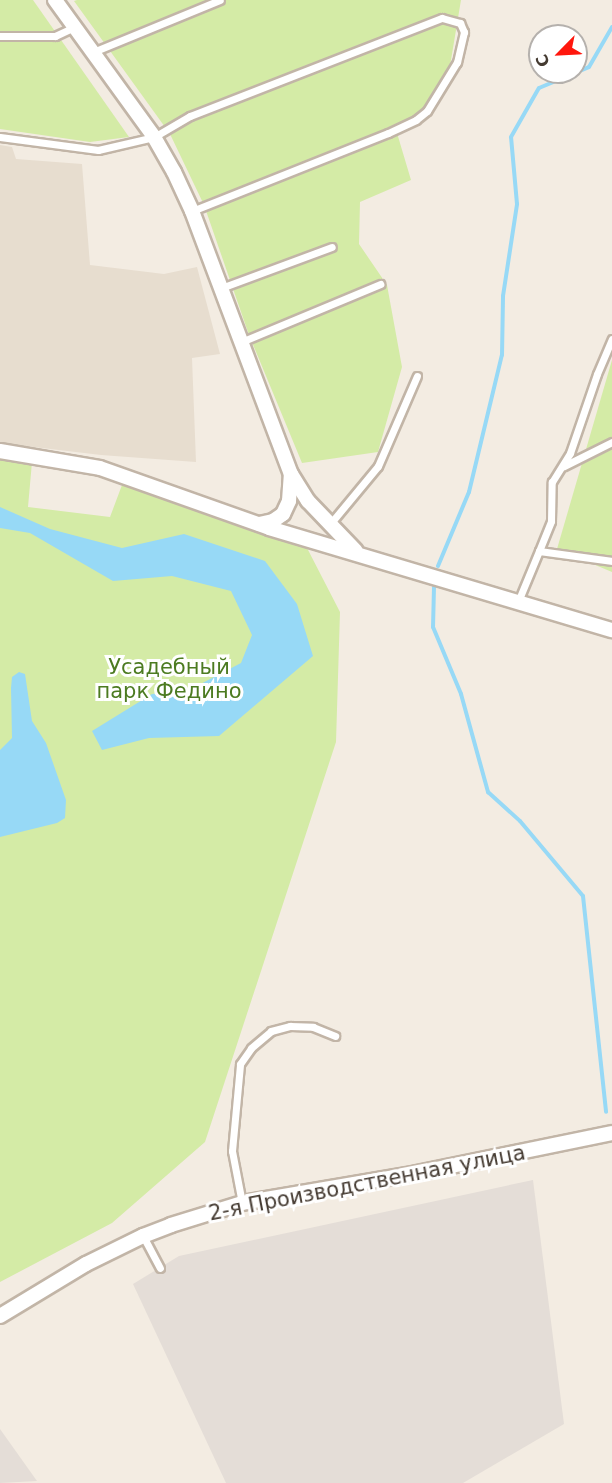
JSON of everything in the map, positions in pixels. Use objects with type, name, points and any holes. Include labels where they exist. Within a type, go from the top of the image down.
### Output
[{"type":"street","points":[[60,2],[75,27],[154,137],[192,212],[291,474],[308,501],[357,553]]},
{"type":"street","points":[[0,451],[100,468],[258,524],[517,604],[612,630]]},
{"type":"street","points":[[258,524],[273,521],[283,514],[289,501],[291,474]]},
{"type":"street","name":"2-я Производственная улица","points":[[0,1316],[86,1264],[171,1224],[242,1203],[417,1173],[612,1132]]},
{"type":"lane","points":[[93,52],[220,0]]},
{"type":"lane","points":[[0,137],[98,150],[154,137],[190,116],[442,18],[460,23],[464,32],[458,62],[428,111],[416,120],[192,212]]},
{"type":"lane","points":[[0,36],[55,36],[75,27]]},
{"type":"lane","points":[[221,288],[332,247]]},
{"type":"lane","points":[[241,342],[380,284]]},
{"type":"lane","points":[[517,604],[551,521],[552,482],[570,453],[597,374],[612,339]]},
{"type":"lane","points":[[330,524],[378,466],[417,376]]},
{"type":"lane","points":[[561,467],[612,442]]},
{"type":"lane","points":[[539,551],[612,561]]},
{"type":"lane","points":[[242,1203],[232,1151],[240,1064],[251,1048],[271,1031],[290,1026],[313,1027],[335,1036]]},
{"type":"lane","points":[[143,1236],[160,1268]]},
{"type":"shaded area","points":[[0,145],[12,147],[16,159],[82,164],[90,265],[164,274],[197,267],[220,354],[192,358],[196,462],[101,455],[0,443]]},
{"type":"shaded area","points":[[533,1180],[564,1424],[463,1483],[226,1483],[133,1284],[179,1256]]},
{"type":"shaded area","points":[[0,1429],[37,1481],[0,1483]]},
{"type":"green space","points":[[0,0],[33,0],[129,137],[90,142],[0,129]]},
{"type":"green space","points":[[461,0],[447,84],[432,114],[397,133],[411,180],[360,202],[359,244],[387,285],[402,367],[378,452],[302,463],[249,335],[204,205],[170,134],[74,1]]},
{"type":"green space","points":[[612,360],[612,572],[557,549]]},
{"type":"green space","name":"Усадебный парк Федино","points":[[0,458],[32,462],[28,507],[110,517],[122,485],[306,546],[340,612],[336,742],[205,1142],[112,1223],[0,1282]]},
{"type":"water","points":[[0,507],[50,529],[122,548],[184,534],[265,561],[297,604],[313,656],[219,736],[149,738],[102,750],[92,731],[152,694],[189,690],[241,663],[252,635],[231,591],[172,576],[113,581],[30,533],[0,528]]},
{"type":"water","points":[[19,672],[25,674],[32,721],[46,743],[66,800],[65,818],[57,823],[0,837],[0,750],[12,738],[12,677]]},
{"type":"waterway","points":[[438,566],[469,492],[502,355],[503,296],[517,204],[511,137],[539,88],[589,67],[612,27]]},
{"type":"waterway","points":[[434,587],[433,627],[461,694],[488,792],[520,821],[583,896],[606,1112]]}]
